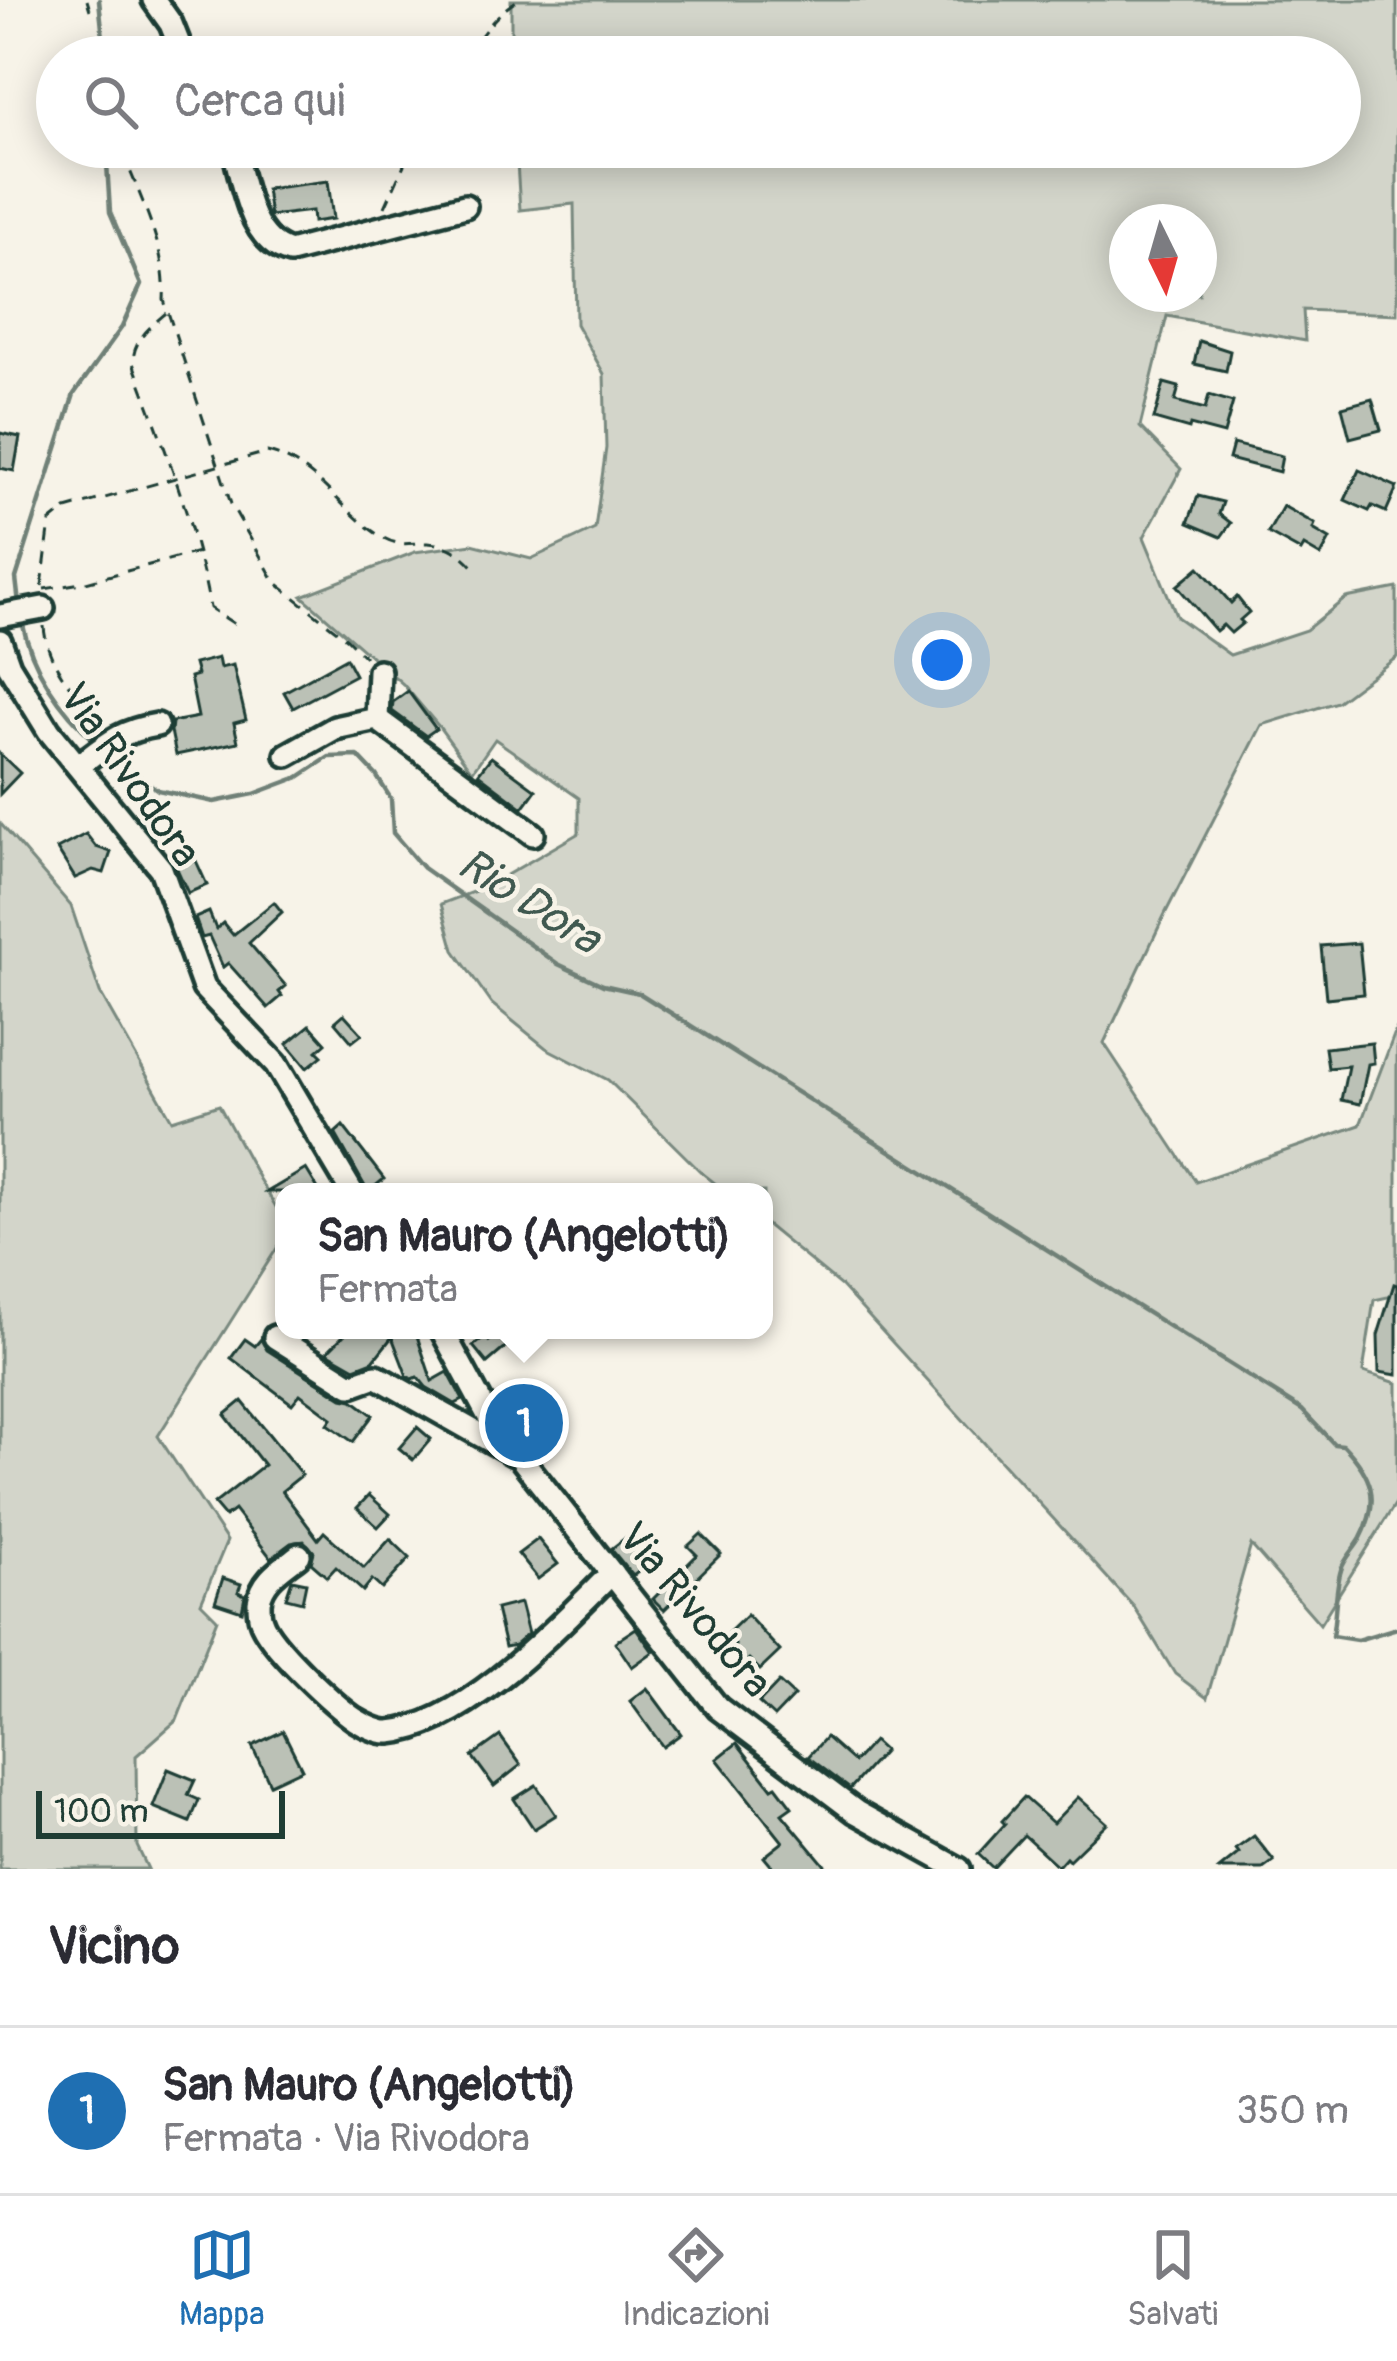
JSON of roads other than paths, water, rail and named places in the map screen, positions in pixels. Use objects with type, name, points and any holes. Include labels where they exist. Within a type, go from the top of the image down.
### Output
[{"type":"street","points":[[154,0],[176,36]]},
{"type":"street","points":[[239,168],[258,230],[274,248],[290,252],[465,206]]},
{"type":"street","name":"Via Rivodora","points":[[0,641],[39,715],[95,752],[161,868],[204,988],[276,1064],[347,1183]]},
{"type":"street","points":[[377,718],[380,671]]},
{"type":"street","points":[[287,755],[335,728],[377,718]]},
{"type":"street","points":[[377,718],[533,834]]},
{"type":"street","points":[[95,752],[135,728],[158,725]]},
{"type":"street","points":[[278,1339],[351,1385],[376,1376],[520,1457]]},
{"type":"street","name":"Via Rivodora","points":[[447,1339],[490,1419],[718,1708],[856,1812],[959,1869]]},
{"type":"street","points":[[299,1555],[268,1580],[259,1601],[261,1622],[272,1640],[341,1707],[358,1722],[386,1733],[430,1721],[469,1699],[532,1652],[611,1573]]},
{"type":"waterway","name":"Rio Dora","points":[[99,0],[103,36]]},
{"type":"waterway","name":"Rio Dora","points":[[19,604],[16,578],[74,394],[122,327],[141,285],[110,212],[107,168]]},
{"type":"waterway","name":"Rio Dora","points":[[22,621],[32,655],[49,687],[96,742]]},
{"type":"waterway","name":"Rio Dora","points":[[108,754],[158,790],[214,802],[254,794],[299,777],[329,757],[358,756],[391,799],[393,833],[423,868],[558,964],[603,985],[639,993],[1302,1410],[1334,1444],[1343,1445],[1353,1456],[1367,1477],[1372,1499],[1367,1524],[1339,1577],[1332,1636],[1357,1640],[1397,1628]]},
{"type":"place","name":"San Mauro (Angelotti)","points":[[524,1423]]}]
